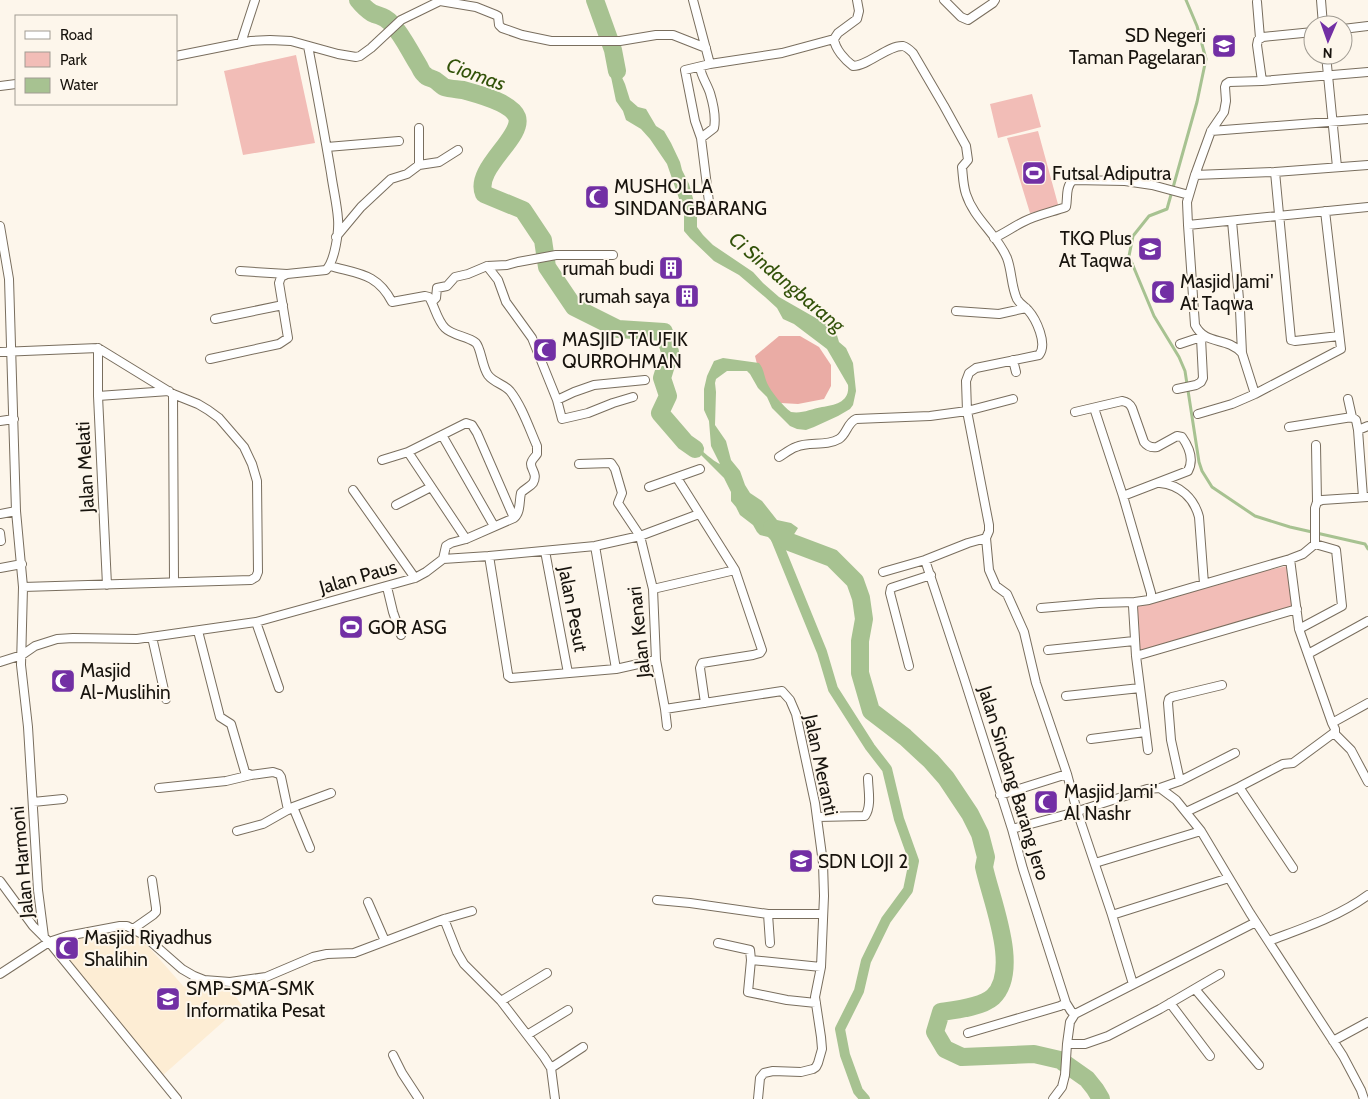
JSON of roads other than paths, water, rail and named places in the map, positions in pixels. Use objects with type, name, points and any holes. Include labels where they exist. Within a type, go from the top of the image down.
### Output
[{"type":"street","points":[[241,43],[255,0]]},
{"type":"street","points":[[693,0],[710,64]]},
{"type":"street","points":[[710,210],[701,138],[685,70],[710,64],[782,53],[834,39],[838,33],[857,19],[859,11],[857,0]]},
{"type":"street","points":[[944,0],[961,18],[968,20],[995,0]]},
{"type":"street","points":[[1321,0],[1322,15]]},
{"type":"street","points":[[178,56],[251,41],[278,40],[291,41],[356,57],[371,48],[401,20],[440,1],[476,7],[498,16],[499,25],[502,28],[522,35],[551,41],[622,41],[656,35],[673,35],[706,48]]},
{"type":"street","points":[[1257,2],[1260,38],[1257,45],[1262,81]]},
{"type":"street","points":[[1353,28],[1368,26]]},
{"type":"street","points":[[1260,38],[1303,33]]},
{"type":"street","points":[[834,39],[836,46],[853,66],[859,66],[899,47],[907,48],[913,53],[966,146],[968,160],[962,167],[963,185],[966,194],[975,212],[1007,257],[1016,296],[1020,304],[1026,308],[1036,322],[1040,332],[1042,351],[1036,357],[976,368],[969,372],[966,381],[966,411],[989,525],[986,538],[989,570],[996,586],[1007,594],[1024,632],[1036,683],[1067,774],[1077,811],[1133,984]]},
{"type":"street","points":[[240,270],[288,274],[322,271],[330,266],[338,220],[327,147],[308,46]]},
{"type":"street","points":[[1327,65],[1337,167]]},
{"type":"street","points":[[700,66],[700,71],[710,93],[715,122],[714,128],[701,138]]},
{"type":"street","points":[[1181,388],[1196,385],[1201,382],[1202,378],[1203,338],[1195,325],[1187,202],[1211,131],[1224,112],[1226,84],[1229,82],[1368,72]]},
{"type":"street","points":[[0,86],[15,84]]},
{"type":"street","points":[[1211,131],[1368,119]]},
{"type":"street","points":[[418,128],[419,165]]},
{"type":"street","points":[[327,147],[399,141]]},
{"type":"street","points":[[336,238],[361,207],[391,179],[407,174],[419,165],[439,162],[458,150]]},
{"type":"street","points":[[1195,175],[1275,172],[1368,165]]},
{"type":"street","points":[[1275,172],[1291,340],[1339,336]]},
{"type":"street","points":[[994,238],[1030,218],[1066,207],[1067,191],[1070,182],[1073,180],[1125,181],[1189,195]]},
{"type":"street","points":[[1188,225],[1368,207]]},
{"type":"street","points":[[1198,414],[1232,404],[1255,394],[1341,349],[1325,211]]},
{"type":"street","points":[[1232,221],[1242,353],[1255,394]]},
{"type":"street","name":"Jalan Harmoni","points":[[0,226],[9,279],[16,511],[23,587],[21,665],[28,728],[38,890],[47,939]]},
{"type":"street","points":[[432,302],[436,298],[437,288],[447,286],[455,277],[487,266],[507,265],[566,254],[613,255]]},
{"type":"street","points":[[330,266],[370,277],[386,292],[392,302],[425,296],[429,297],[444,328],[475,342],[488,376],[508,388],[517,402],[537,446],[538,454],[531,462],[534,471],[534,481],[520,493],[520,505],[517,516],[466,539],[408,452]]},
{"type":"street","points":[[487,266],[498,280],[506,302],[532,338],[557,400],[562,420],[588,414],[633,397]]},
{"type":"street","points":[[210,359],[279,344],[288,338],[279,283],[281,277],[288,274]]},
{"type":"street","points":[[215,319],[282,304]]},
{"type":"street","points":[[956,311],[999,314],[1026,308]]},
{"type":"street","points":[[1180,344],[1203,338],[1231,344],[1242,353]]},
{"type":"street","points":[[0,352],[98,348],[171,392],[198,404],[219,418],[244,447],[257,481],[258,572],[256,577],[251,580],[23,587]]},
{"type":"street","name":"Jalan Melati","points":[[98,348],[98,396],[107,585]]},
{"type":"street","points":[[1013,360],[1016,372]]},
{"type":"street","points":[[557,400],[594,385],[645,380]]},
{"type":"street","points":[[98,396],[171,392]]},
{"type":"street","points":[[171,392],[174,582]]},
{"type":"street","points":[[779,457],[795,447],[823,444],[839,439],[850,423],[856,419],[930,416],[966,411],[1013,399]]},
{"type":"street","points":[[1317,502],[1365,497],[1358,430],[1356,420],[1352,417],[1348,399]]},
{"type":"street","points":[[1075,412],[1122,401],[1130,404],[1144,442],[1150,447],[1156,447],[1175,437],[1180,436],[1182,438],[1191,459],[1190,469],[1186,473],[1123,496]]},
{"type":"street","points":[[1094,408],[1123,496],[1151,591],[1151,599],[1149,600]]},
{"type":"street","points":[[1289,427],[1352,417]]},
{"type":"street","points":[[0,421],[14,419]]},
{"type":"street","points":[[382,460],[408,452],[466,423],[472,425],[480,439],[514,518]]},
{"type":"street","points":[[1358,430],[1368,426]]},
{"type":"street","points":[[442,435],[494,526]]},
{"type":"street","points":[[1041,608],[1149,600],[1302,554],[1315,542],[1315,508],[1317,502],[1316,446]]},
{"type":"street","name":"Jalan Kenari","points":[[580,464],[611,463],[615,469],[622,492],[618,503],[640,536],[653,589],[656,660],[667,726]]},
{"type":"street","points":[[649,487],[700,469]]},
{"type":"street","points":[[677,478],[735,570],[762,650],[760,653],[753,655],[702,663],[700,668],[705,703]]},
{"type":"street","points":[[1158,483],[1180,489],[1191,500],[1197,510],[1204,584]]},
{"type":"street","points":[[396,506],[432,487]]},
{"type":"street","points":[[353,490],[415,578]]},
{"type":"street","points":[[0,514],[16,511]]},
{"type":"street","points":[[443,559],[595,546],[640,536],[699,514]]},
{"type":"street","points":[[0,533],[0,541]]},
{"type":"street","points":[[883,572],[925,560],[986,538]]},
{"type":"street","name":"Jalan Paus","points":[[0,662],[22,655],[35,646],[57,639],[125,640],[256,622],[415,578],[443,559],[446,546],[466,539]]},
{"type":"street","points":[[1299,629],[1342,606],[1336,550],[1315,542]]},
{"type":"street","points":[[595,546],[616,669]]},
{"type":"street","name":"Jalan Pesut","points":[[545,551],[568,673]]},
{"type":"street","points":[[489,556],[508,676],[511,678],[616,669],[656,660]]},
{"type":"street","points":[[1290,559],[1299,629],[1335,729],[1334,733],[1351,750],[1368,782]]},
{"type":"street","name":"Jalan Sindang Barang Jero","points":[[925,560],[1066,1003],[1074,1014]]},
{"type":"street","points":[[0,568],[22,564]]},
{"type":"street","points":[[653,589],[735,570]]},
{"type":"street","points":[[909,666],[890,593],[891,588],[931,575]]},
{"type":"street","points":[[387,587],[400,635]]},
{"type":"street","points":[[1135,602],[1134,641],[1148,750]]},
{"type":"street","points":[[1136,656],[1297,609]]},
{"type":"street","points":[[256,622],[279,688]]},
{"type":"street","points":[[1308,654],[1368,622]]},
{"type":"street","points":[[198,631],[220,717],[232,724],[245,772],[251,775]]},
{"type":"street","points":[[152,637],[166,699]]},
{"type":"street","points":[[1048,650],[1134,641]]},
{"type":"street","points":[[1180,781],[1171,740],[1169,699],[1222,684]]},
{"type":"street","points":[[1066,696],[1140,688]]},
{"type":"street","name":"Jalan Meranti","points":[[665,710],[782,691],[790,700],[796,714],[815,802],[823,863],[824,896],[821,967],[816,986],[816,1003],[822,1049],[816,1067],[807,1071],[766,1072],[760,1078],[758,1099]]},
{"type":"street","points":[[1332,723],[1368,703]]},
{"type":"street","points":[[1090,739],[1146,732]]},
{"type":"street","points":[[1186,812],[1283,764],[1293,763],[1334,733]]},
{"type":"street","points":[[1012,829],[1146,789],[1160,788],[1180,781],[1235,753]]},
{"type":"street","points":[[159,788],[226,781],[273,772],[279,774],[291,809],[310,848]]},
{"type":"street","points":[[1000,795],[1067,774]]},
{"type":"street","points":[[817,817],[865,816],[868,805],[868,778]]},
{"type":"street","points":[[1239,787],[1293,868]]},
{"type":"street","points":[[1160,788],[1176,800],[1201,831],[1256,922],[1333,1041],[1364,1099]]},
{"type":"street","points":[[237,831],[263,824],[291,809],[331,793]]},
{"type":"street","points":[[33,802],[63,798]]},
{"type":"street","points":[[1095,863],[1201,831]]},
{"type":"street","points":[[1112,915],[1229,878]]},
{"type":"street","points":[[0,880],[34,926],[47,939],[177,1099]]},
{"type":"street","points":[[133,929],[156,912],[152,880]]},
{"type":"street","points":[[1269,941],[1341,912],[1368,896]]},
{"type":"street","points":[[657,900],[768,914],[823,914]]},
{"type":"street","points":[[368,902],[385,941]]},
{"type":"street","points":[[0,974],[47,939],[127,926],[142,934],[182,970],[204,980],[219,982],[261,978],[313,957],[328,954],[354,953],[444,919],[472,911]]},
{"type":"street","points":[[768,914],[770,943]]},
{"type":"street","points":[[444,919],[457,952],[464,964],[501,1001],[544,1056],[551,1068],[555,1099]]},
{"type":"street","points":[[1053,1099],[1062,1087],[1065,1075],[1070,1022],[1074,1014],[1256,922]]},
{"type":"street","points":[[718,943],[750,950],[748,992],[787,1000],[816,1003]]},
{"type":"street","points":[[751,960],[821,967]]},
{"type":"street","points":[[501,1001],[547,973]]},
{"type":"street","points":[[1067,1048],[1108,1036],[1220,974]]},
{"type":"street","points":[[1195,989],[1259,1066]]},
{"type":"street","points":[[968,1033],[1066,1003]]},
{"type":"street","points":[[1170,1003],[1210,1056]]},
{"type":"street","points":[[527,1035],[568,1010]]},
{"type":"street","points":[[1333,1041],[1368,1022]]},
{"type":"street","points":[[551,1068],[583,1047]]},
{"type":"street","points":[[393,1055],[419,1099]]},
{"type":"water","points":[[609,47],[618,47],[619,71],[630,100],[638,107],[646,109],[656,126],[664,131],[671,143],[689,184],[697,213],[697,227],[703,235],[713,245],[753,272],[779,297],[828,325],[836,332],[839,342],[846,348],[853,363],[856,391],[853,405],[838,416],[806,430],[790,426],[772,408],[767,397],[758,388],[747,371],[727,371],[716,379],[715,425],[726,441],[731,460],[740,471],[750,493],[762,501],[777,520],[791,523],[798,528],[785,551],[777,549],[768,537],[760,535],[753,525],[740,515],[731,501],[731,492],[724,478],[698,452],[686,447],[673,427],[677,427],[720,464],[711,446],[709,421],[704,410],[704,389],[707,376],[714,361],[723,358],[759,363],[771,390],[791,412],[803,412],[841,402],[847,395],[848,385],[827,349],[794,324],[783,319],[777,308],[765,297],[739,275],[714,261],[684,231],[684,213],[667,164],[641,129],[626,120],[623,111],[616,101],[610,72]]},
{"type":"waterway","name":"Ciomas","points":[[358,0],[370,12],[390,21],[426,76],[444,87],[463,90],[493,99],[514,112],[517,117],[517,125],[507,144],[491,164],[486,174],[483,184],[484,194],[523,210],[543,240],[547,267],[574,307],[618,329],[664,332],[670,352],[662,378],[668,396],[660,413],[685,442],[695,449]]},
{"type":"waterway","name":"Ci Sindangbarang","points":[[595,0],[613,50],[617,71]]},
{"type":"waterway","points":[[1186,0],[1197,26],[1206,59],[1197,102],[1167,209],[1149,216],[1133,236],[1129,256],[1154,316],[1179,357],[1185,371],[1199,462],[1212,487],[1255,516],[1290,527],[1365,544],[1368,549]]},
{"type":"waterway","name":"Ci Sindangbarang","points":[[772,528],[787,541],[832,558],[855,581],[861,598],[864,619],[860,641],[860,673],[871,711],[905,737],[931,761],[946,778],[970,814],[980,834],[986,857],[984,867],[1002,934],[1004,970],[1001,985],[993,997],[982,1003],[941,1012],[935,1032],[945,1049],[962,1057],[1034,1054],[1060,1060],[1087,1079],[1101,1099]]},
{"type":"waterway","points":[[776,539],[822,652],[833,689],[870,747],[887,769],[899,819],[914,861],[908,890],[886,920],[866,961],[859,991],[840,1029],[845,1055],[858,1091],[865,1099]]},
{"type":"place","name":"SD Negeri Taman Pagelaran","points":[[1224,46]]},
{"type":"place","name":"Futsal Adiputra","points":[[1034,173]]},
{"type":"place","name":"MUSHOLLA SINDANGBARANG","points":[[597,197]]},
{"type":"place","name":"TKQ Plus At Taqwa","points":[[1150,249]]},
{"type":"place","name":"rumah budi","points":[[671,268]]},
{"type":"place","name":"Masjid Jami' At Taqwa","points":[[1163,292]]},
{"type":"place","name":"rumah saya","points":[[687,296]]},
{"type":"place","name":"MASJID TAUFIK QURROHMAN","points":[[545,350]]},
{"type":"place","name":"GOR ASG","points":[[351,627]]},
{"type":"place","name":"Masjid Al-Muslihin","points":[[63,681]]},
{"type":"place","name":"Masjid Jami' Al Nashr","points":[[1046,802]]},
{"type":"place","name":"SDN LOJI 2","points":[[801,861]]},
{"type":"place","name":"Masjid Riyadhus Shalihin","points":[[67,948]]},
{"type":"place","name":"SMP-SMA-SMK Informatika Pesat","points":[[168,999]]}]
